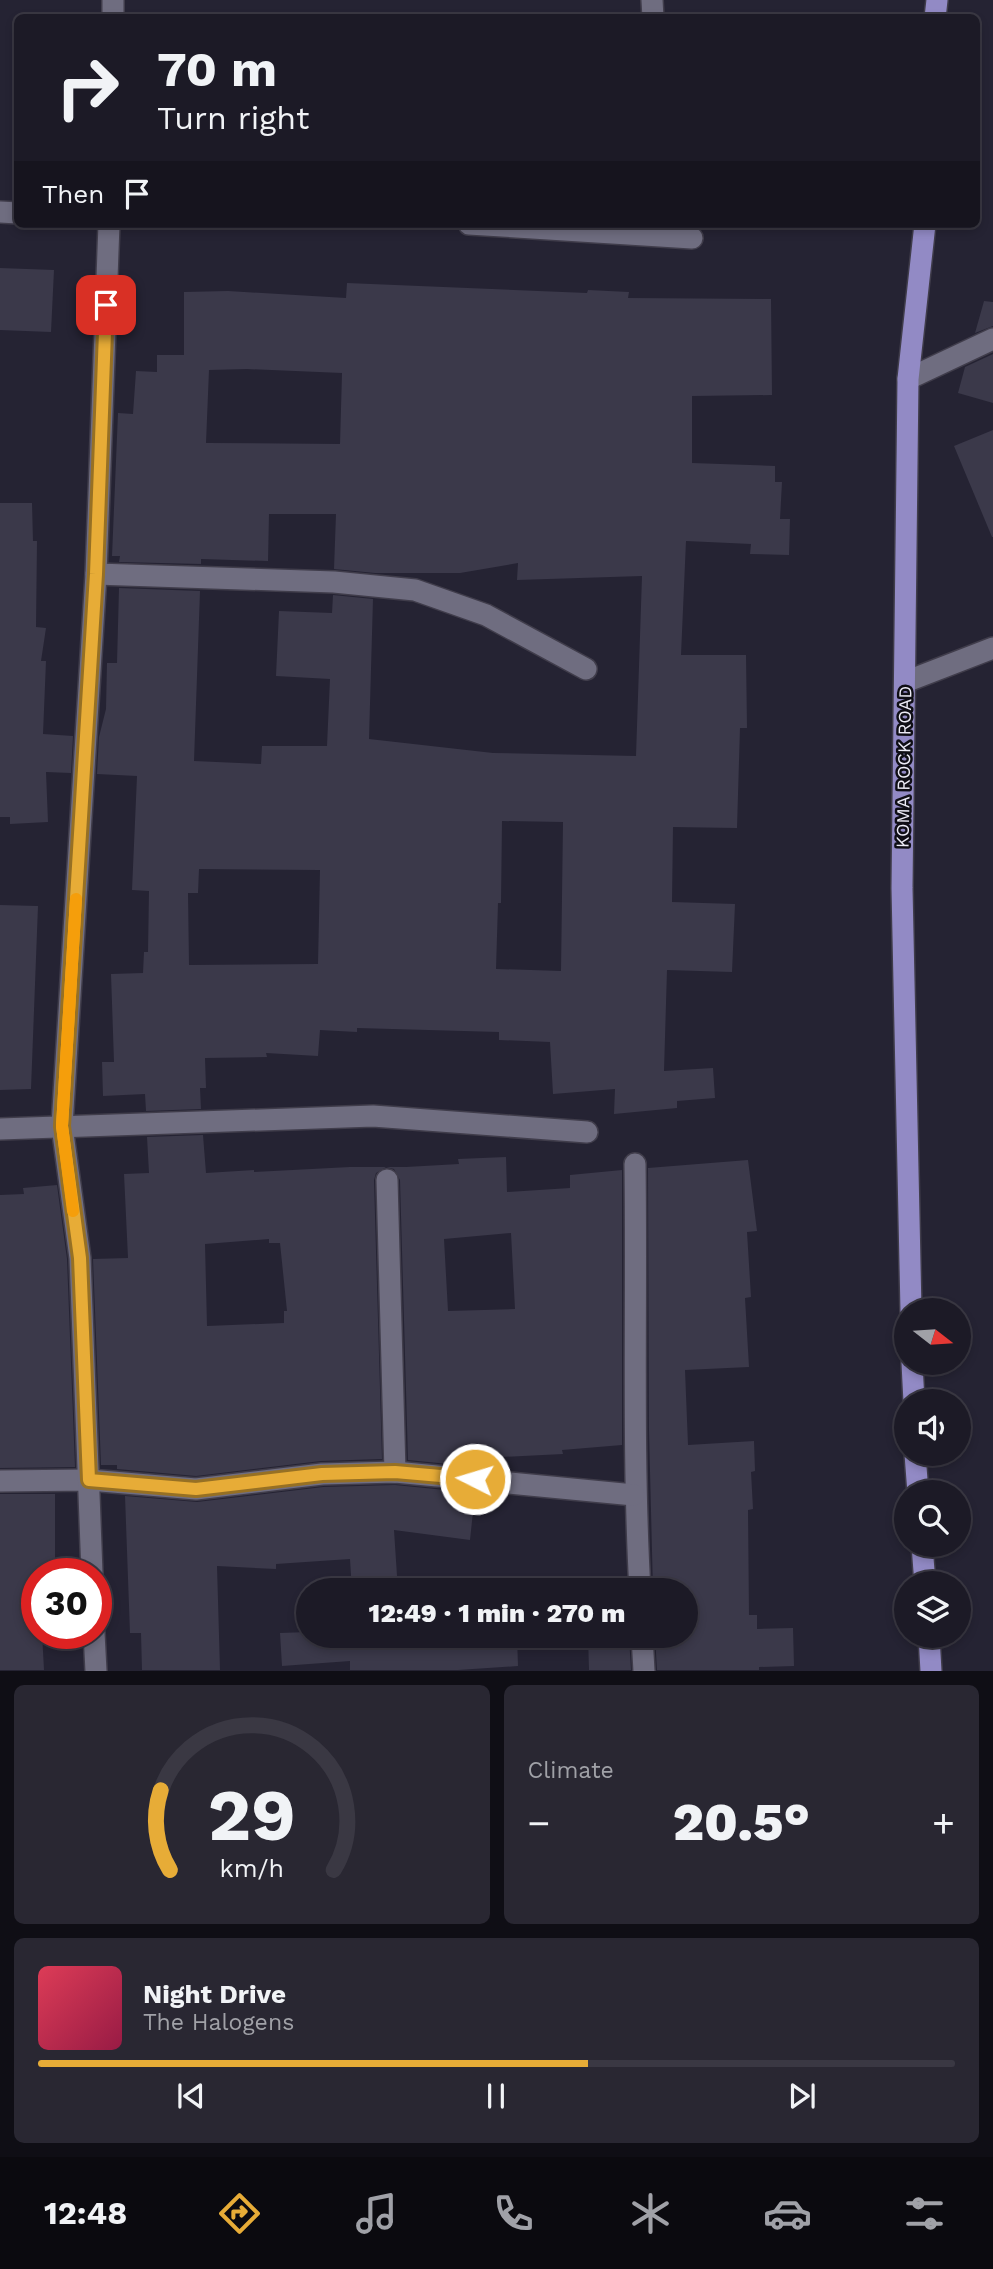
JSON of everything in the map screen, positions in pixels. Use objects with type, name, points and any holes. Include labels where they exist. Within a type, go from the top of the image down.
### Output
[{"type":"main road","name":"KOMA ROCK ROAD","points":[[911,1298],[902,902],[908,379],[925,228]]},
{"type":"main road","points":[[930,1648],[932,1671]]},
{"type":"street","points":[[92,1558],[80,1258],[62,1126],[96,574],[109,228]]},
{"type":"street","points":[[533,228],[692,238]]},
{"type":"street","points":[[908,379],[993,339]]},
{"type":"street","points":[[96,574],[334,582],[415,590],[486,615],[586,669]]},
{"type":"street","points":[[905,682],[993,648]]},
{"type":"street","points":[[0,1129],[373,1116],[587,1132]]},
{"type":"street","points":[[635,1164],[638,1329],[635,1494],[639,1578]]},
{"type":"street","points":[[387,1181],[395,1472]]},
{"type":"street","points":[[0,1481],[89,1480],[196,1489],[322,1474],[395,1472],[635,1494]]},
{"type":"street","points":[[643,1648],[644,1671]]},
{"type":"street","points":[[95,1649],[96,1671]]},
{"type":"building","points":[[0,268],[54,270],[51,332],[0,330]]},
{"type":"building","points":[[347,283],[587,293],[588,290],[629,292],[628,298],[771,299],[772,395],[692,396],[692,463],[775,466],[775,482],[782,482],[780,519],[790,519],[789,555],[750,554],[751,544],[686,541],[681,655],[746,655],[747,728],[740,728],[737,828],[673,827],[672,902],[735,904],[732,972],[667,970],[664,1071],[713,1068],[715,1098],[677,1101],[677,1108],[614,1114],[615,1089],[553,1094],[550,1042],[499,1040],[499,1032],[357,1028],[357,1032],[320,1030],[318,1056],[266,1053],[267,1057],[205,1058],[206,1088],[200,1088],[201,1109],[146,1111],[145,1094],[103,1096],[102,1062],[114,1062],[111,974],[143,973],[144,952],[148,952],[149,891],[132,890],[137,776],[97,774],[99,737],[106,709],[107,663],[117,663],[119,588],[200,591],[194,761],[261,764],[262,746],[327,746],[330,679],[276,676],[279,611],[332,613],[333,595],[373,599],[369,739],[493,753],[636,756],[642,576],[517,580],[518,563],[460,573],[375,573],[334,569],[336,514],[269,514],[268,561],[201,559],[201,564],[119,562],[120,556],[112,556],[118,413],[133,414],[136,371],[157,372],[157,355],[184,355],[184,292],[228,291],[346,298]],"holes":[[[209,370],[342,373],[340,444],[206,443]],[[502,821],[563,822],[561,971],[496,969],[498,903],[501,903]],[[199,869],[320,870],[318,964],[189,965],[188,893],[198,893]]]},
{"type":"building","points":[[984,301],[993,302],[993,326],[975,333]]},
{"type":"building","points":[[993,354],[993,403],[958,393],[965,367]]},
{"type":"building","points":[[993,430],[993,537],[992,537],[954,446]]},
{"type":"building","points":[[0,503],[32,503],[33,541],[37,541],[36,627],[46,628],[41,661],[46,661],[43,734],[73,736],[71,773],[46,772],[48,822],[10,824],[10,817],[0,817]]},
{"type":"building","points":[[0,905],[38,906],[31,1089],[0,1090]]},
{"type":"building","points":[[203,1135],[206,1173],[386,1167],[376,1173],[374,1180],[382,1459],[321,1461],[196,1476],[117,1469],[117,1465],[101,1465],[93,1259],[128,1258],[124,1174],[149,1173],[147,1137]],"holes":[[[269,1239],[269,1243],[280,1243],[287,1311],[284,1311],[284,1323],[207,1326],[205,1244]]]},
{"type":"building","points":[[506,1157],[507,1192],[570,1188],[570,1175],[622,1170],[622,1445],[562,1450],[563,1454],[480,1458],[479,1467],[408,1460],[400,1180],[394,1169],[386,1167],[459,1164],[458,1159]],"holes":[[[511,1233],[515,1309],[448,1311],[444,1239]]]},
{"type":"building","points":[[748,1160],[757,1231],[747,1232],[751,1297],[745,1298],[749,1367],[685,1370],[688,1445],[754,1441],[755,1471],[751,1472],[753,1509],[748,1510],[749,1615],[757,1615],[757,1629],[793,1628],[794,1666],[759,1667],[759,1670],[657,1670],[656,1648],[698,1648],[698,1578],[653,1578],[648,1168]]},
{"type":"building","points":[[57,1185],[67,1259],[75,1467],[0,1468],[0,1195],[24,1194],[23,1188]]},
{"type":"building","points":[[395,1485],[475,1493],[470,1540],[394,1530],[397,1578],[351,1578],[350,1559],[276,1564],[276,1569],[217,1566],[220,1670],[142,1670],[141,1633],[130,1633],[125,1496],[197,1502],[323,1487]]},
{"type":"building","points":[[0,1494],[55,1494],[55,1558],[21,1558],[21,1649],[43,1649],[44,1670],[0,1670]]},
{"type":"building","points":[[296,1632],[296,1648],[517,1648],[518,1666],[458,1670],[350,1670],[350,1661],[282,1666],[280,1633]]},
{"type":"building","points":[[588,1648],[630,1648],[631,1670],[589,1670]]},
{"type":"slow traffic","points":[[73,1211],[62,1126],[76,899]]},
{"type":"route","points":[[106,305],[96,574],[62,1126],[80,1258],[89,1480],[196,1489],[322,1474],[395,1472],[475,1479]]}]
